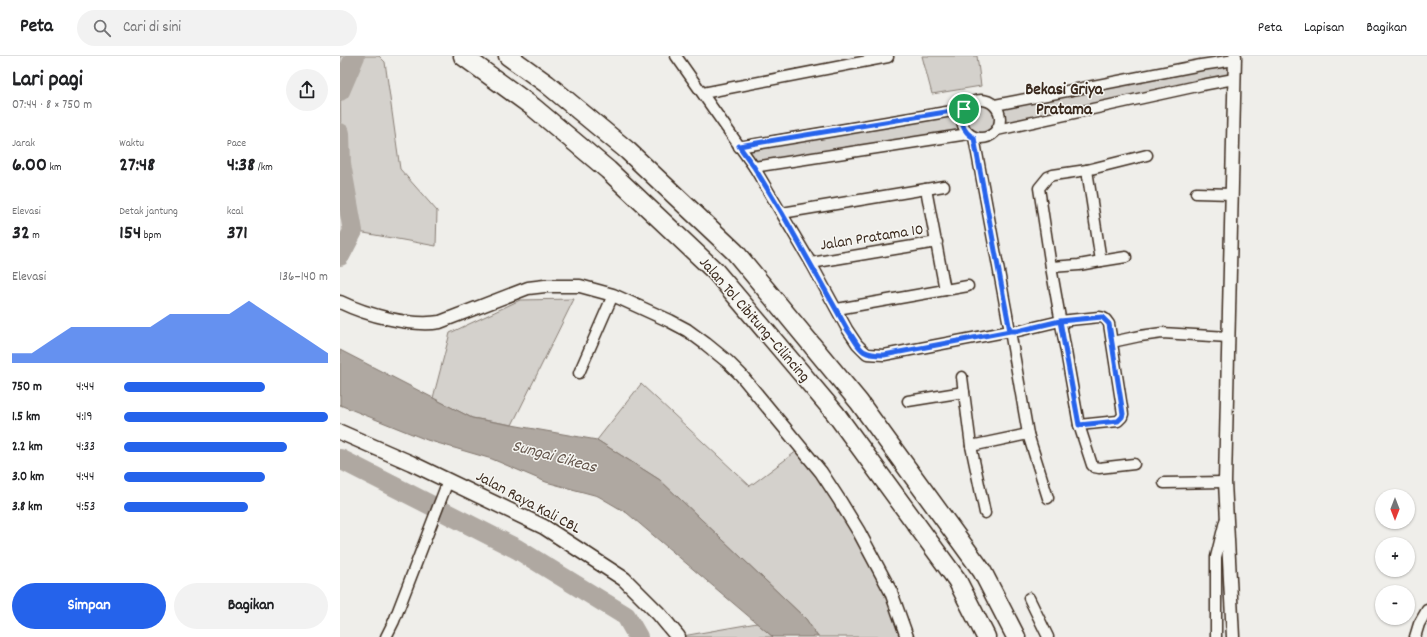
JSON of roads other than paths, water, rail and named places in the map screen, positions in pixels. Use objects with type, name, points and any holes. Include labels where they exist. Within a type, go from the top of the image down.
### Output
[{"type":"highway","name":"Jalan Tol Cibitung–Cilincing","points":[[463,56],[533,107],[608,170],[715,271],[835,413],[957,580],[986,637]]},
{"type":"highway","name":"Jalan Tol Cibitung–Cilincing","points":[[508,56],[547,84],[628,151],[735,252],[859,402],[982,571],[1016,637]]},
{"type":"main road","name":"Jalan Raya Kali CBL","points":[[340,432],[521,514],[544,527],[624,579],[659,614],[678,637]]},
{"type":"street","points":[[676,56],[754,167],[811,263],[847,329],[867,354],[884,355],[1010,331],[1018,331],[1060,321],[1102,317],[1109,324],[1123,414],[1118,421],[1079,425]]},
{"type":"street","points":[[703,93],[864,59],[888,58]]},
{"type":"street","points":[[995,105],[1235,58],[1225,482],[1232,637]]},
{"type":"street","points":[[997,130],[1194,86],[1234,79]]},
{"type":"street","points":[[754,167],[971,136],[987,138],[997,130],[1000,124],[1000,117],[995,105],[991,102],[981,100],[971,102],[964,109],[961,118],[963,127],[971,136],[1010,331],[1028,434],[1048,498]]},
{"type":"street","points":[[739,146],[964,109]]},
{"type":"street","points":[[1134,464],[1099,468],[1094,467],[1079,425],[1060,321],[1039,188],[1048,177],[1087,170],[1147,155]]},
{"type":"street","points":[[1087,170],[1101,261]]},
{"type":"street","points":[[782,213],[944,186]]},
{"type":"street","points":[[926,189],[945,290]]},
{"type":"street","points":[[1196,193],[1232,194]]},
{"type":"street","name":"Jalan Pratama 10","points":[[811,263],[937,242]]},
{"type":"street","points":[[1051,267],[1079,265],[1126,257]]},
{"type":"street","points":[[345,305],[399,321],[427,324],[440,322],[528,288],[545,286],[580,286],[613,295],[687,330],[717,353],[741,375],[821,472],[859,532],[891,592],[907,637]]},
{"type":"street","points":[[837,309],[968,286]]},
{"type":"street","points":[[579,373],[613,295]]},
{"type":"street","points":[[1112,342],[1162,333],[1228,337]]},
{"type":"street","points":[[962,377],[971,446],[985,513]]},
{"type":"street","points":[[908,401],[964,392]]},
{"type":"street","points":[[971,446],[1028,434]]},
{"type":"street","points":[[386,637],[448,481]]},
{"type":"street","points":[[1164,483],[1225,482]]},
{"type":"street","points":[[1216,637],[1216,557],[1227,516]]},
{"type":"street","points":[[1029,598],[1048,637]]},
{"type":"street","points":[[1415,637],[1419,624],[1427,610]]},
{"type":"water","name":"Sungai Cikeas","points":[[340,350],[472,418],[597,440],[660,480],[806,619],[818,637],[773,637],[627,513],[598,496],[546,482],[492,459],[427,440],[340,405]]},
{"type":"waterway","points":[[340,91],[355,56]]},
{"type":"waterway","points":[[340,133],[341,164],[353,231],[340,256]]},
{"type":"waterway","points":[[340,459],[517,549],[626,616],[638,637]]},
{"type":"district","name":"Bekasi Griya Pratama","points":[[1064,101]]}]
